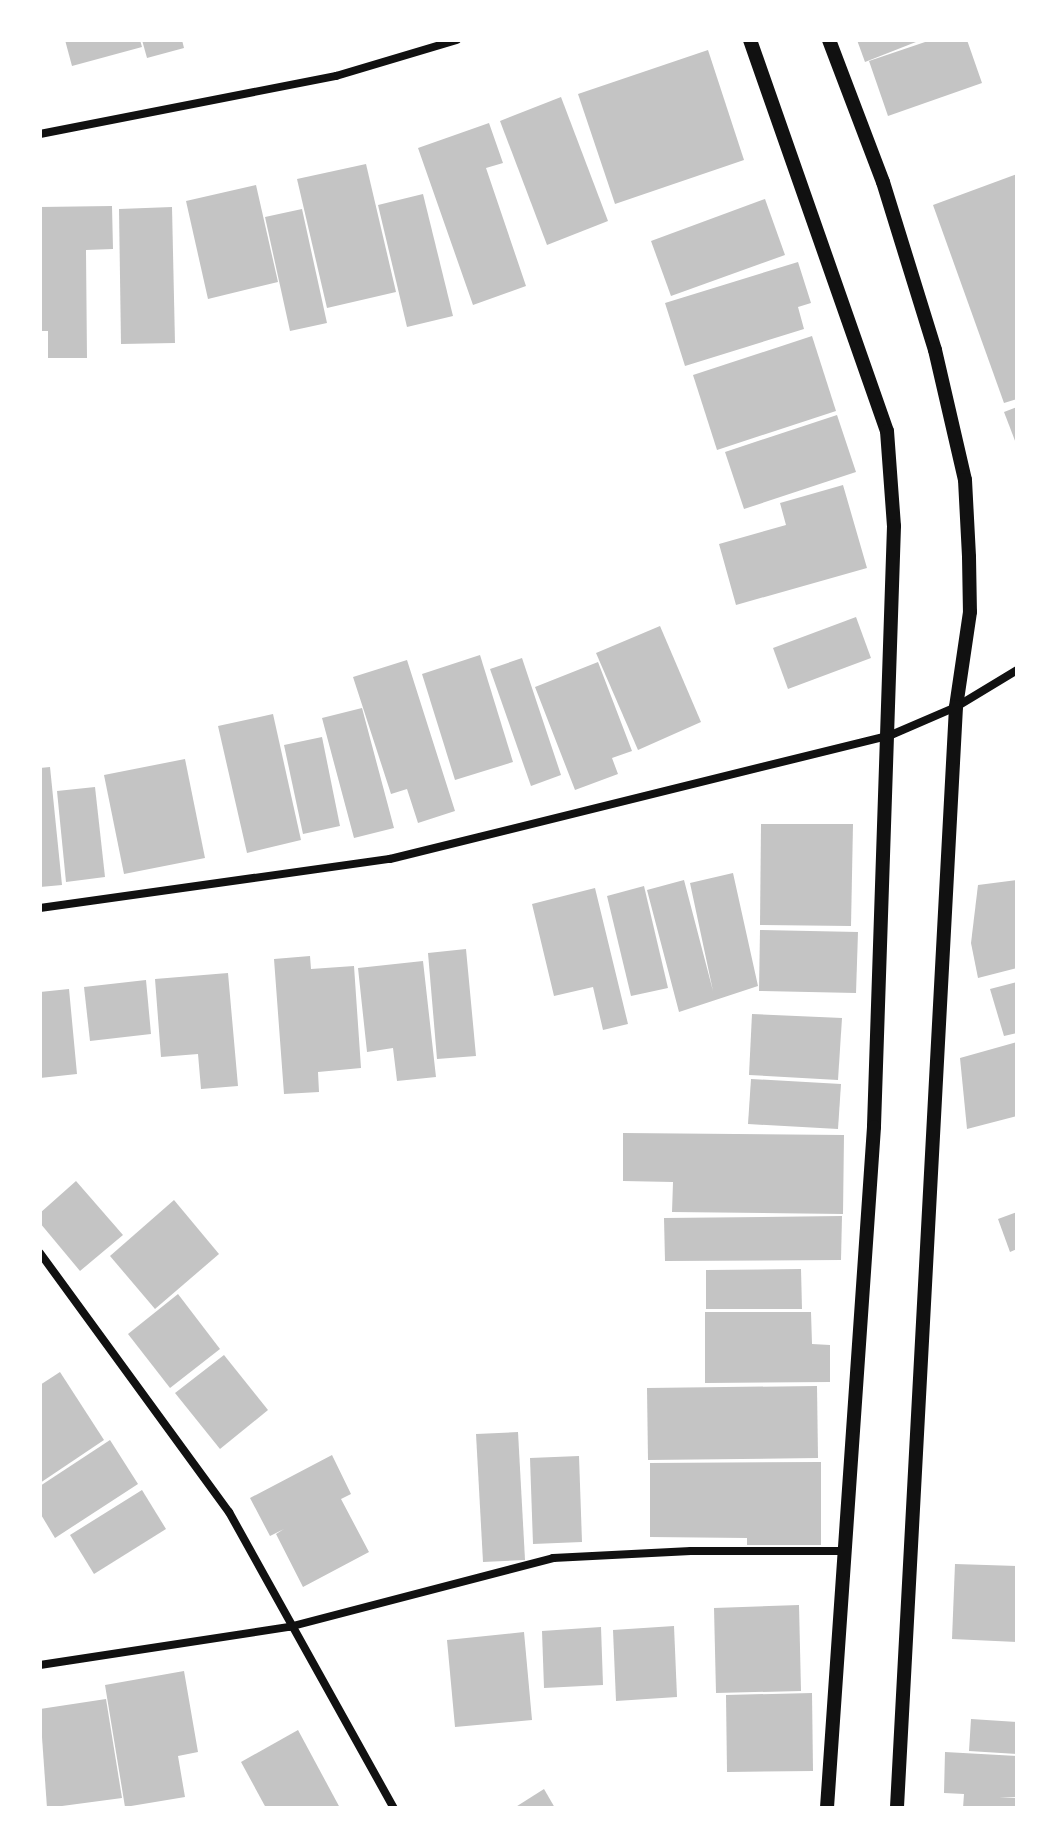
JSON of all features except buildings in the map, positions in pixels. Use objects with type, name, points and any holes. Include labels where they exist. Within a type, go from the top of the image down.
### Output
[{"type":"street","points":[[40,134],[336,76],[457,40]]},
{"type":"street","points":[[750,40],[887,431],[894,526],[891,735],[874,1127],[827,1808]]},
{"type":"street","points":[[829,40],[883,182],[935,350],[965,480],[970,612],[956,707],[897,1808]]},
{"type":"street","points":[[40,908],[390,859],[891,735],[956,707],[1017,670]]},
{"type":"street","points":[[40,1253],[229,1512],[289,1627],[394,1808]]},
{"type":"street","points":[[40,1665],[289,1627],[553,1558],[691,1551],[846,1551]]}]
